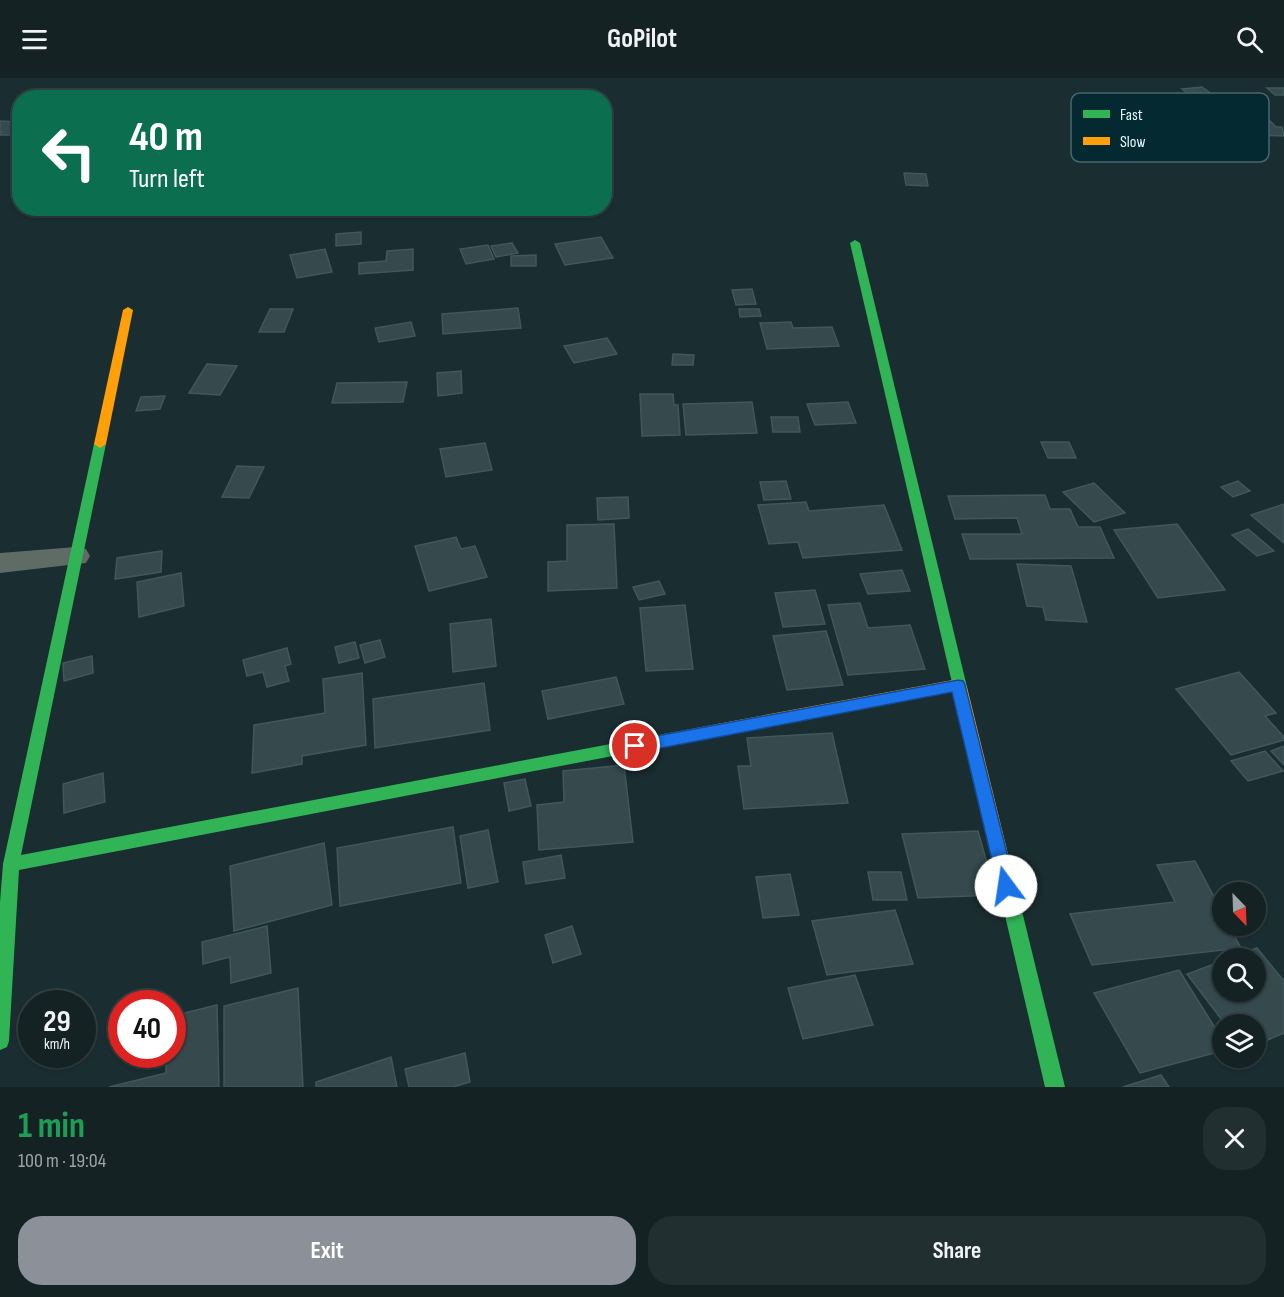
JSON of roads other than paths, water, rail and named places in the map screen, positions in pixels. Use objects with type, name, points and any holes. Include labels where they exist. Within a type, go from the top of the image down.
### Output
[{"type":"street","points":[[855,243],[1055,1087]]},
{"type":"street","points":[[0,1041],[11,864],[128,310]]},
{"type":"street","points":[[0,563],[76,556]]},
{"type":"street","points":[[11,864],[958,685]]}]
